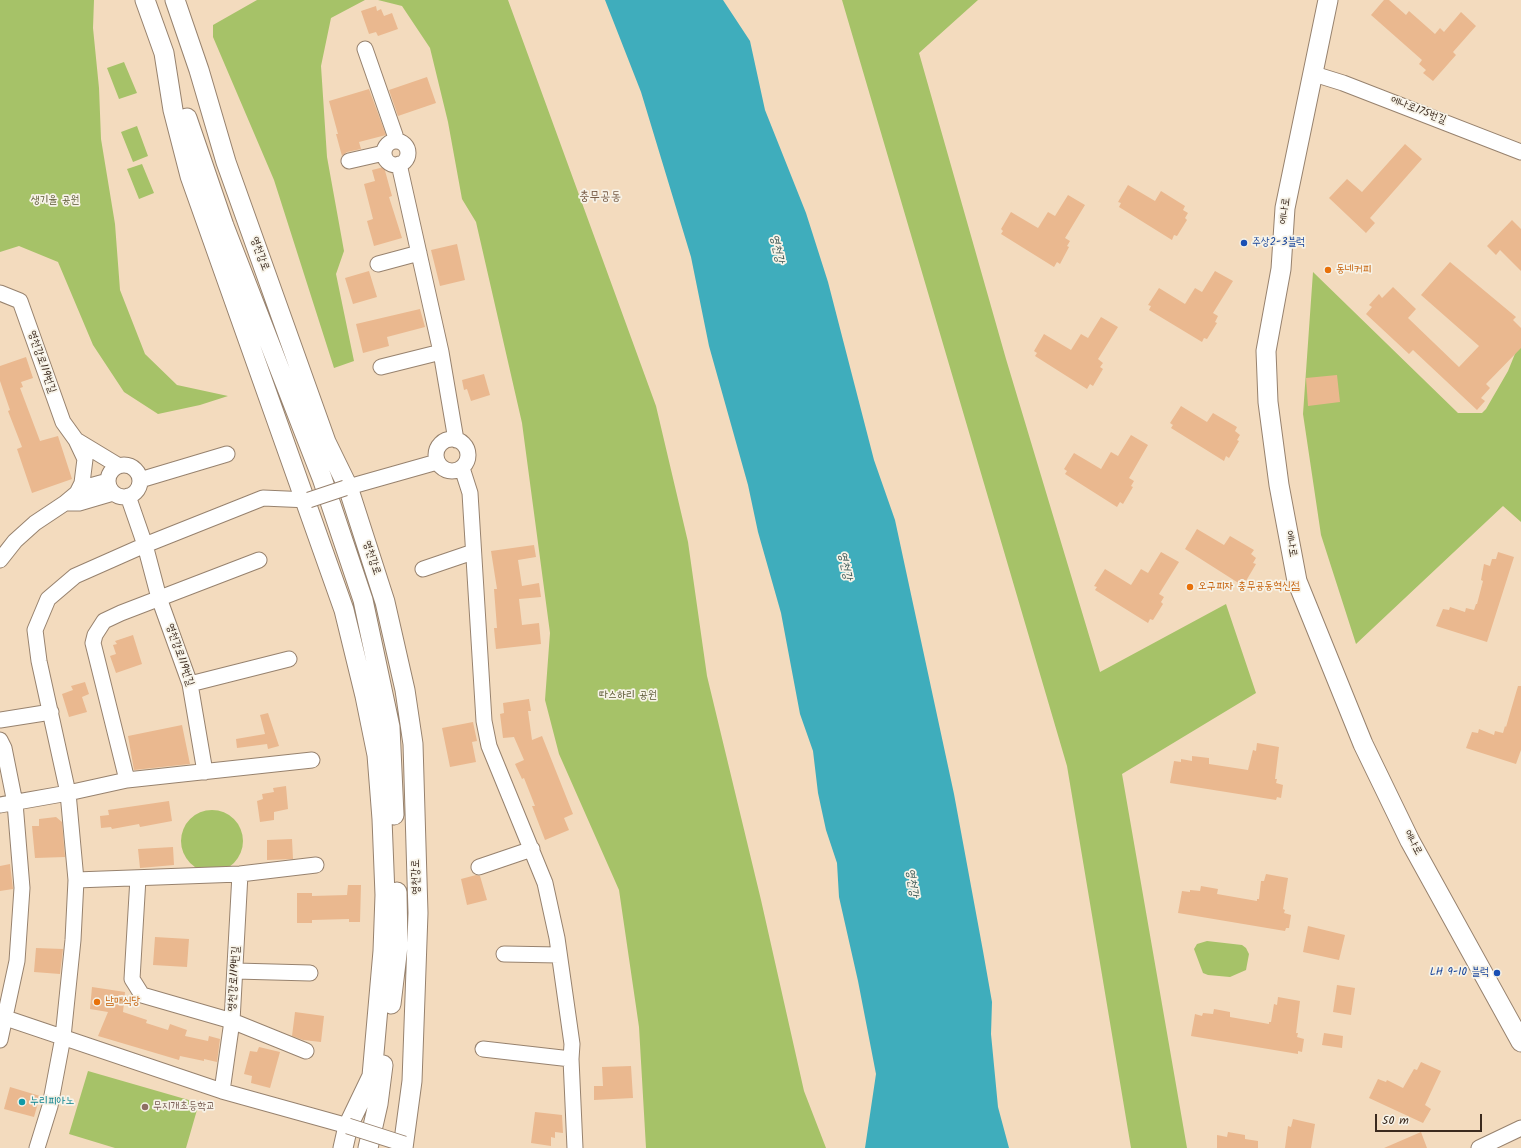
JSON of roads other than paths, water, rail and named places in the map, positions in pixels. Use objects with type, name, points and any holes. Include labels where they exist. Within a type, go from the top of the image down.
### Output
[{"type":"street","name":"영천강로","points":[[145,0],[224,226],[322,478],[328,502],[347,551],[363,600],[390,727],[398,946],[378,1104],[368,1148]]},
{"type":"street","name":"영천강로","points":[[175,0],[199,70],[234,184],[326,442],[346,488],[384,602],[405,690],[412,744],[418,913],[412,1081],[407,1147]]},
{"type":"street","name":"에나로","points":[[1328,0],[1314,74],[1285,208],[1281,269],[1266,351],[1266,382],[1279,485],[1297,581],[1362,744],[1410,841],[1521,1042]]},
{"type":"street","points":[[365,49],[396,141]]},
{"type":"street","name":"영천강로","points":[[164,53],[173,110],[190,176],[307,501],[344,610],[360,674],[376,755],[382,819],[385,895],[383,951],[372,1076],[348,1126],[343,1148]]},
{"type":"street","name":"에나로175번길","points":[[1314,74],[1343,83],[1521,152]]},
{"type":"street","points":[[396,141],[403,143],[408,153],[405,160],[399,164],[389,162],[384,153],[389,143],[396,141]]},
{"type":"street","points":[[350,160],[384,153]]},
{"type":"street","points":[[399,164],[441,352],[456,440]]},
{"type":"street","points":[[378,264],[419,253]]},
{"type":"street","name":"영천강로119번길","points":[[0,294],[20,301],[62,422],[76,440],[85,460],[110,484]]},
{"type":"street","points":[[380,367],[441,352]]},
{"type":"street","points":[[451,439],[456,440],[465,445],[468,460],[462,468],[453,472],[443,469],[437,462],[436,452],[442,443],[451,439]]},
{"type":"street","name":"영천강로119번길","points":[[76,440],[119,466]]},
{"type":"street","points":[[140,480],[227,454]]},
{"type":"street","points":[[77,493],[82,482],[85,460]]},
{"type":"street","points":[[37,1148],[50,1106],[63,1037],[73,940],[76,880],[68,793],[39,661],[35,630],[48,598],[75,576],[145,545],[263,498],[307,501],[346,488],[437,462]]},
{"type":"street","points":[[125,465],[135,470],[140,480],[137,490],[128,496],[117,496],[110,484],[114,468],[125,465]]},
{"type":"street","points":[[462,468],[470,493],[484,721],[489,746],[545,883],[559,955],[572,1044],[571,1059],[576,1148]]},
{"type":"street","points":[[0,560],[15,541],[35,523],[77,493],[90,486],[110,484]]},
{"type":"street","points":[[65,503],[79,503],[110,484]]},
{"type":"street","name":"영천강로119번길","points":[[128,496],[145,545],[159,598],[190,684],[205,772]]},
{"type":"street","points":[[424,569],[473,552]]},
{"type":"street","points":[[127,780],[93,643],[95,635],[104,621],[159,598],[259,560]]},
{"type":"street","points":[[190,684],[289,658]]},
{"type":"street","points":[[0,720],[51,712]]},
{"type":"street","points":[[0,740],[4,748],[15,803],[22,888],[17,960],[3,1017],[0,1040]]},
{"type":"street","points":[[0,805],[68,793],[127,780],[312,760]]},
{"type":"street","points":[[479,867],[532,849]]},
{"type":"street","points":[[76,880],[240,874],[316,865]]},
{"type":"street","name":"영천강로119번길","points":[[138,878],[132,979],[142,995],[232,1021],[236,971],[240,874]]},
{"type":"street","points":[[504,954],[559,955]]},
{"type":"street","points":[[236,971],[310,973]]},
{"type":"street","points":[[3,1017],[222,1090],[348,1126],[407,1147]]},
{"type":"street","points":[[222,1090],[232,1021],[306,1051]]},
{"type":"street","points":[[483,1049],[571,1059]]},
{"type":"street","points":[[1479,1148],[1521,1128]]},
{"type":"water","name":"영천강","points":[[605,0],[723,0],[750,41],[765,110],[806,213],[828,282],[874,460],[895,520],[954,794],[983,951],[992,1002],[991,1034],[998,1107],[1009,1148],[865,1148],[876,1074],[858,981],[839,897],[837,863],[826,830],[818,793],[813,751],[800,714],[781,613],[758,532],[748,485],[709,346],[691,257],[641,92]]},
{"type":"place","name":"주상2-3블럭","points":[[1244,243]]},
{"type":"place","name":"동네커피","points":[[1328,270]]},
{"type":"place","name":"오구피자 충무공동혁신점","points":[[1190,587]]},
{"type":"place","name":"LH 9-10 블럭","points":[[1497,973]]},
{"type":"place","name":"남매식당","points":[[97,1002]]},
{"type":"place","name":"누리피아노","points":[[22,1102]]},
{"type":"place","name":"무지개초등학교","points":[[145,1107]]},
{"type":"district","name":"충무공동","points":[[600,198]]},
{"type":"park label","name":"생기율 공원","points":[[55,201]]},
{"type":"park label","name":"따스하리 공원","points":[[628,696]]}]
